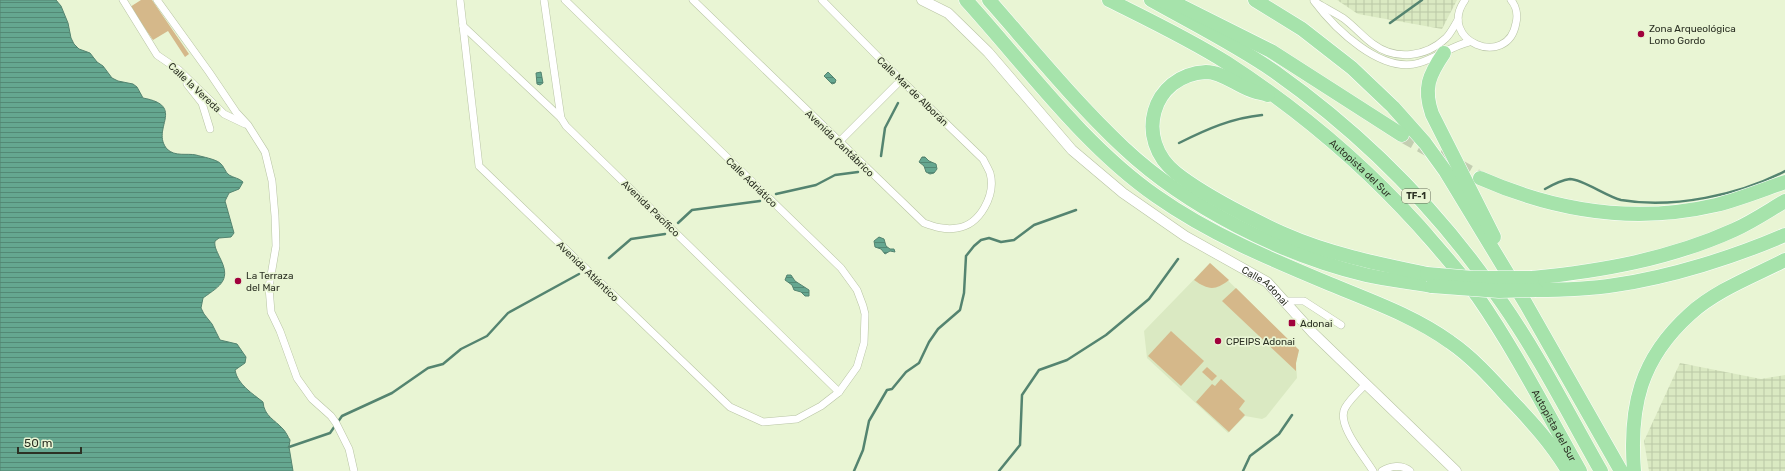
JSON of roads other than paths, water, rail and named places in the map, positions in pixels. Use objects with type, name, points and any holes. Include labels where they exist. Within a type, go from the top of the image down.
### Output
[{"type":"highway","points":[[966,0],[1084,134],[1138,182],[1156,196],[1206,227],[1257,254],[1400,313],[1450,342],[1486,373],[1544,436],[1568,471]]},
{"type":"highway","points":[[989,0],[1077,101],[1124,149],[1164,180],[1245,231],[1318,260],[1366,275],[1429,280],[1473,278],[1578,289],[1617,285],[1669,274],[1735,255],[1785,235]]},
{"type":"highway","name":"Autopista del Sur","points":[[1109,0],[1188,40],[1226,62],[1279,98],[1357,162],[1393,197],[1448,259],[1477,296],[1504,338],[1580,471]]},
{"type":"highway","name":"Autopista del Sur","points":[[1151,0],[1239,49],[1275,72],[1339,122],[1397,176],[1452,235],[1504,304],[1529,343],[1601,471]]},
{"type":"highway","points":[[1158,0],[1181,6],[1271,51],[1402,135]]},
{"type":"highway","points":[[1254,0],[1302,29],[1352,68],[1393,107],[1425,143],[1446,172],[1526,304],[1621,471]]},
{"type":"highway","points":[[1444,53],[1430,78],[1427,90],[1428,101],[1432,114],[1482,210],[1526,304]]},
{"type":"highway","points":[[1279,98],[1248,90],[1222,76],[1207,72],[1180,79],[1166,90],[1153,111],[1152,137],[1162,160],[1176,173],[1218,201],[1284,235],[1346,256],[1429,280]]},
{"type":"highway","points":[[1480,178],[1507,190],[1546,203],[1572,208],[1626,214],[1684,211],[1716,205],[1744,197],[1785,182]]},
{"type":"highway","points":[[1534,284],[1661,256],[1734,229],[1785,201]]},
{"type":"highway","points":[[1634,471],[1632,441],[1634,415],[1640,388],[1651,361],[1666,339],[1690,314],[1714,297],[1785,260]]},
{"type":"street","name":"Calle la Vereda","points":[[123,0],[157,55],[179,70],[224,114],[248,125]]},
{"type":"street","points":[[157,0],[236,112],[248,125],[265,152],[272,181],[275,216],[276,246],[269,287],[271,312],[280,331],[297,378],[312,399],[331,416],[336,423],[349,449],[354,471]]},
{"type":"street","name":"Avenida Atlántico","points":[[460,0],[479,166],[730,407],[763,422],[797,419],[821,406],[839,392]]},
{"type":"street","name":"Calle Adriático","points":[[565,0],[841,268],[851,280],[857,290],[865,314],[864,343],[857,367],[839,392]]},
{"type":"street","name":"Avenida Cantábrico","points":[[693,0],[924,223],[936,228],[959,228],[970,223],[980,214],[987,203],[991,189]]},
{"type":"street","name":"Calle Mar de Alborán","points":[[822,0],[901,80],[983,159],[990,173],[991,189]]},
{"type":"street","name":"Calle Adonai","points":[[922,0],[948,13],[988,52],[1072,150],[1123,193],[1185,236],[1267,282],[1313,333],[1456,471]]},
{"type":"street","points":[[1464,0],[1460,7],[1458,20],[1461,32],[1469,42],[1482,47],[1495,47],[1507,41],[1515,30],[1517,17],[1514,4],[1511,0]]},
{"type":"street","points":[[1312,1],[1343,18],[1374,45],[1391,54],[1406,56],[1419,54],[1433,48],[1447,37],[1458,20]]},
{"type":"street","points":[[1312,1],[1325,17],[1370,54],[1386,62],[1402,64],[1417,63],[1469,42]]},
{"type":"street","points":[[545,2],[561,118]]},
{"type":"street","name":"Avenida Pacífico","points":[[463,26],[561,118],[566,126],[839,392]]},
{"type":"street","points":[[179,70],[180,76],[202,103],[210,129]]},
{"type":"street","points":[[839,142],[901,80]]},
{"type":"street","points":[[541,100],[552,100],[557,95]]},
{"type":"street","points":[[1284,301],[1304,301],[1340,325]]},
{"type":"street","points":[[1366,384],[1345,407],[1342,416],[1344,425],[1373,471]]},
{"type":"street","points":[[1382,471],[1392,466],[1406,468],[1410,471]]},
{"type":"waterway","points":[[1390,23],[1422,0]]},
{"type":"waterway","points":[[881,156],[885,128],[898,103]]},
{"type":"waterway","points":[[1179,143],[1230,121],[1262,115]]},
{"type":"waterway","points":[[1545,189],[1554,184],[1570,179],[1581,182],[1621,200],[1662,203],[1705,198],[1727,193],[1767,180],[1785,171]]},
{"type":"waterway","points":[[776,194],[816,185],[835,175],[858,172]]},
{"type":"waterway","points":[[678,223],[692,210],[760,201]]},
{"type":"waterway","points":[[854,471],[863,450],[869,421],[887,390],[892,389],[906,372],[919,363],[929,342],[938,329],[960,310],[964,293],[966,256],[974,246],[981,240],[989,238],[1001,242],[1014,240],[1034,225],[1076,210]]},
{"type":"waterway","points":[[609,258],[631,239],[665,234]]},
{"type":"waterway","points":[[999,471],[1020,445],[1022,395],[1039,370],[1067,360],[1106,335],[1149,299],[1178,259]]},
{"type":"waterway","points":[[289,447],[330,433],[342,416],[392,393],[428,368],[443,364],[461,349],[487,336],[508,313],[579,274]]},
{"type":"waterway","points":[[1243,471],[1250,456],[1279,434],[1292,415]]},
{"type":"tunnel","points":[[1402,135],[1480,178]]},
{"type":"place","name":"Zona Arqueológica Lomo Gordo","points":[[1641,34]]},
{"type":"place","name":"La Terraza del Mar","points":[[238,281]]},
{"type":"place","name":"Adonai","points":[[1292,323]]},
{"type":"place","name":"CPEIPS Adonai","points":[[1218,341]]}]
